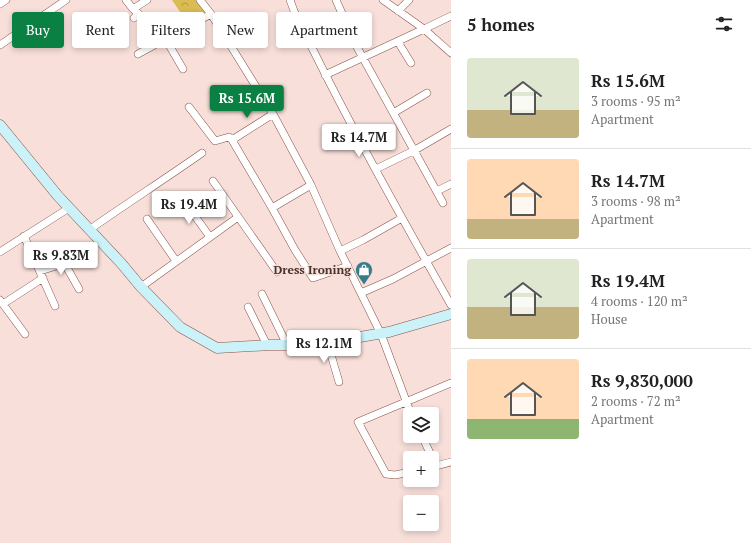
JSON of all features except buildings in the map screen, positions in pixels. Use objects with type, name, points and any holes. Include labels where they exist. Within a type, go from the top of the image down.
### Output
[{"type":"main road","points":[[0,125],[69,208],[141,287],[180,327],[217,348],[287,345],[381,334],[451,314]]},
{"type":"street","points":[[0,4],[6,0]]},
{"type":"street","points":[[0,45],[66,0]]},
{"type":"street","points":[[126,0],[139,14],[134,18]]},
{"type":"street","points":[[133,9],[148,0]]},
{"type":"street","points":[[200,0],[211,14],[273,114],[311,185],[340,251],[381,334],[408,407]]},
{"type":"street","points":[[290,0],[325,75],[402,218],[451,304]]},
{"type":"street","points":[[336,0],[364,57],[443,203]]},
{"type":"street","points":[[383,0],[424,29],[451,53]]},
{"type":"street","points":[[398,11],[408,0]]},
{"type":"street","points":[[205,17],[211,14]]},
{"type":"street","points":[[325,75],[451,16]]},
{"type":"street","points":[[398,42],[411,62]]},
{"type":"street","points":[[138,54],[148,48]]},
{"type":"street","points":[[171,48],[183,69]]},
{"type":"street","points":[[395,112],[428,93]]},
{"type":"street","points":[[189,107],[215,141],[229,137],[232,140],[295,250],[313,278],[348,266]]},
{"type":"street","points":[[232,140],[273,114]]},
{"type":"street","points":[[376,169],[415,150],[451,129]]},
{"type":"street","points":[[89,230],[202,153]]},
{"type":"street","points":[[213,181],[278,272]]},
{"type":"street","points":[[437,191],[451,184]]},
{"type":"street","points":[[272,208],[311,185]]},
{"type":"street","points":[[184,201],[210,237]]},
{"type":"street","points":[[0,252],[69,208]]},
{"type":"street","points":[[141,287],[176,260],[238,217]]},
{"type":"street","points":[[340,251],[402,218]]},
{"type":"street","points":[[147,219],[176,260]]},
{"type":"street","points":[[24,236],[55,306]]},
{"type":"street","points":[[361,293],[392,279],[451,248]]},
{"type":"street","points":[[40,271],[63,264],[66,266],[79,289]]},
{"type":"street","points":[[25,334],[1,302],[43,278]]},
{"type":"street","points":[[262,294],[287,345]]},
{"type":"street","points":[[248,307],[267,345]]},
{"type":"street","points":[[327,341],[339,382]]},
{"type":"street","points":[[403,474],[396,475],[386,474],[358,422],[451,383]]},
{"type":"street","points":[[439,466],[451,462]]},
{"type":"green space","points":[[172,0],[199,0],[206,12],[205,13],[180,12]]},
{"type":"place","name":"Dress Ironing","points":[[364,285]]}]
